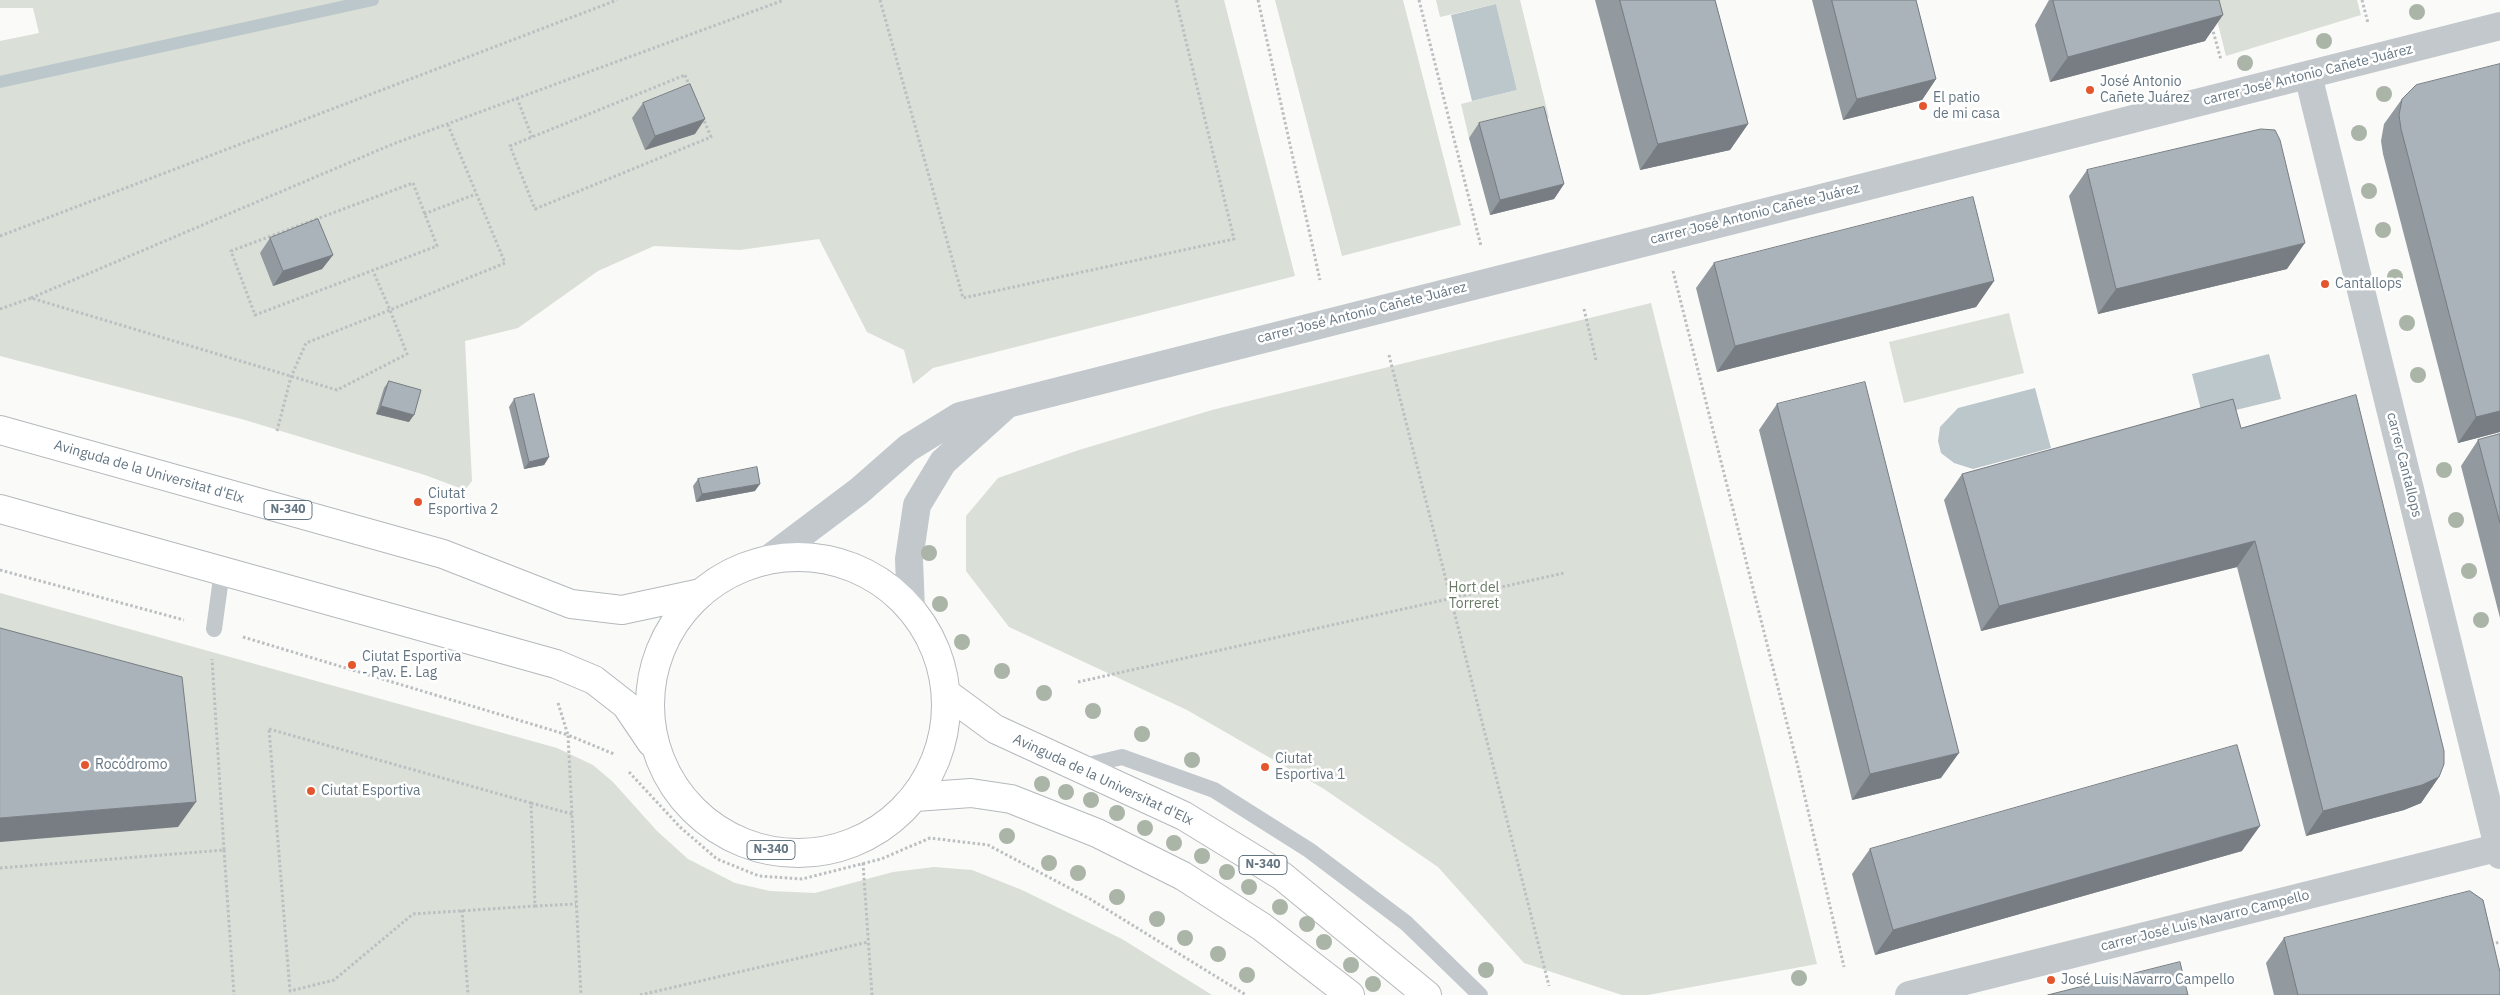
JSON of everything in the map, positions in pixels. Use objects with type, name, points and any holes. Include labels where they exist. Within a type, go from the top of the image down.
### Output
[{"type":"highway","name":"Avinguda de la Universitat d'Elx","points":[[0,430],[443,554],[571,604],[622,610],[693,595]]},
{"type":"highway","name":"N-340","points":[[0,509],[556,664],[594,680],[626,705],[650,741],[668,777],[684,801],[705,821],[730,837],[757,848],[776,851],[815,852],[843,846],[870,835],[922,797],[940,748],[952,697],[929,634],[911,600],[895,593],[856,569],[812,558],[775,554],[732,573],[693,595],[666,638],[653,674],[650,741]]},
{"type":"highway","name":"Avinguda de la Universitat d'Elx","points":[[952,697],[995,729],[1184,816],[1282,876],[1428,995]]},
{"type":"highway","points":[[922,797],[972,793],[1011,799],[1097,834],[1183,876],[1262,927],[1350,995]]},
{"type":"street","name":"carrer José Antonio Cañete Juárez","points":[[775,554],[859,491],[908,448],[960,416],[2500,26]]},
{"type":"street","name":"carrer Cantallops","points":[[2308,75],[2499,849]]},
{"type":"street","name":"carrer José Antonio Cañete Juárez","points":[[911,600],[909,558],[917,506],[943,462],[1010,402]]},
{"type":"street","name":"carrer José Luis Navarro Campello","points":[[1914,994],[2499,849]]},
{"type":"lane","points":[[214,629],[222,571]]},
{"type":"lane","points":[[1077,768],[1122,757],[1214,790],[1309,850],[1406,923],[1480,995]]},
{"type":"path","points":[[0,236],[616,0]]},
{"type":"path","points":[[0,309],[31,298],[393,144],[784,0]]},
{"type":"path","points":[[880,0],[963,298],[1234,239],[1176,0]]},
{"type":"path","points":[[1258,0],[1320,280]]},
{"type":"path","points":[[1419,0],[1480,246]]},
{"type":"path","points":[[2362,0],[2368,23]]},
{"type":"path","points":[[2210,18],[2222,64]]},
{"type":"path","points":[[685,75],[711,137],[535,209],[510,146],[532,137],[685,75]]},
{"type":"path","points":[[517,98],[532,137]]},
{"type":"path","points":[[277,431],[291,377],[306,343],[505,262],[447,124]]},
{"type":"path","points":[[412,183],[424,214],[437,246],[255,315],[231,251],[412,183]]},
{"type":"path","points":[[424,214],[476,194]]},
{"type":"path","points":[[1672,267],[1798,768],[1844,968]]},
{"type":"path","points":[[31,298],[338,390],[407,354],[373,271]]},
{"type":"path","points":[[1584,309],[1596,360]]},
{"type":"path","points":[[1389,355],[1549,986]]},
{"type":"path","points":[[802,544],[854,554],[899,578],[911,600],[934,616],[955,664],[952,697],[960,717],[947,769],[922,797],[918,813],[875,846],[824,863],[771,861],[720,844],[679,810],[651,765],[650,741],[640,713],[646,660],[668,613],[693,595],[704,576],[750,552],[775,554],[802,544]]},
{"type":"path","points":[[0,570],[214,629],[568,736],[616,754]]},
{"type":"path","points":[[1078,682],[1564,573]]},
{"type":"path","points":[[214,629],[212,652],[234,995]]},
{"type":"path","points":[[556,694],[568,736],[581,995]]},
{"type":"path","points":[[572,814],[269,729],[290,991],[334,980],[413,914],[576,904]]},
{"type":"path","points":[[627,769],[680,827],[717,859],[759,876],[802,879],[881,859],[930,838],[988,845],[1090,900],[1246,995]]},
{"type":"path","points":[[531,803],[535,906]]},
{"type":"path","points":[[0,868],[224,850]]},
{"type":"path","points":[[863,863],[872,995]]},
{"type":"path","points":[[462,910],[468,995]]},
{"type":"path","points":[[640,995],[868,942]]},
{"type":"path","points":[[2483,945],[2500,942]]},
{"type":"green space","points":[[0,0],[1224,0],[1295,276],[933,368],[913,384],[904,350],[867,332],[819,239],[740,250],[654,246],[598,271],[518,328],[465,341],[472,481],[465,490],[425,475],[245,420],[0,356],[0,41],[39,33],[33,8],[0,8]]},
{"type":"green space","points":[[1275,0],[1403,0],[1461,225],[1342,256]]},
{"type":"green space","points":[[1436,0],[1520,0],[1549,118],[1469,138],[1461,104],[1517,90],[1496,4],[1440,17]]},
{"type":"green space","points":[[2212,0],[2357,0],[2361,15],[2226,56]]},
{"type":"green space","name":"Hort del Torreret","points":[[1651,303],[1817,964],[1648,995],[1622,995],[1524,963],[1438,867],[1324,789],[1187,710],[1009,627],[966,571],[966,516],[998,478],[1079,450],[1212,410]]},
{"type":"green space","points":[[2009,313],[2024,373],[1904,403],[1889,342]]},
{"type":"green space","name":"Ciutat Esportiva","points":[[0,593],[557,748],[593,765],[613,782],[657,831],[688,859],[735,883],[770,891],[815,893],[893,872],[934,867],[972,870],[1022,890],[1122,939],[1212,995],[0,995]]},
{"type":"shaded area","points":[[1496,4],[1517,90],[1472,101],[1451,15]]},
{"type":"shaded area","points":[[2269,354],[2281,399],[2203,418],[2192,374]]},
{"type":"shaded area","points":[[2035,388],[2051,448],[1973,469],[1954,463],[1941,453],[1938,441],[1940,427],[1958,408]]},
{"type":"building","points":[[1620,0],[1715,0],[1748,124],[1658,144]]},
{"type":"building","points":[[1832,0],[1916,0],[1936,79],[1857,99]]},
{"type":"building","points":[[2053,0],[2219,0],[2223,15],[2068,57]]},
{"type":"building","points":[[2500,64],[2500,411],[2476,417],[2401,129],[2399,115],[2402,99],[2416,85]]},
{"type":"building","points":[[690,84],[705,119],[655,136],[643,103]]},
{"type":"building","points":[[1544,107],[1564,184],[1500,200],[1479,123]]},
{"type":"building","points":[[2261,129],[2275,130],[2280,140],[2305,243],[2116,289],[2087,170]]},
{"type":"building","points":[[1973,197],[1994,281],[1735,346],[1714,263]]},
{"type":"building","points":[[318,219],[333,255],[283,271],[270,238]]},
{"type":"building","points":[[389,381],[421,390],[414,415],[381,406]]},
{"type":"building","points":[[1865,382],[1959,753],[1870,774],[1777,404]]},
{"type":"building","points":[[534,394],[549,457],[529,462],[514,399]]},
{"type":"building","points":[[2356,395],[2444,751],[2444,764],[2439,777],[2422,785],[2323,811],[2255,541],[1999,606],[1962,474],[2233,399],[2241,428]]},
{"type":"building","points":[[2500,434],[2500,523],[2478,440]]},
{"type":"building","points":[[757,467],[760,484],[702,494],[698,479]]},
{"type":"building","name":"Rocódromo","points":[[0,628],[182,677],[196,802],[0,818]]},
{"type":"building","points":[[2237,745],[2260,826],[1893,930],[1870,849]]},
{"type":"building","points":[[2470,891],[2483,900],[2500,972],[2500,995],[2298,995],[2284,938]]},
{"type":"building","points":[[2180,962],[2188,995],[2048,995]]},
{"type":"waterway","points":[[0,82],[373,0]]},
{"type":"place","name":"José Antonio Cañete Juárez","points":[[2090,90]]},
{"type":"place","name":"El patio de mi casa","points":[[1923,106]]},
{"type":"place","name":"Cantallops","points":[[2325,284]]},
{"type":"place","name":"Ciutat Esportiva 2","points":[[418,502]]},
{"type":"place","name":"Ciutat Esportiva - Pav. E. Lag","points":[[352,665]]},
{"type":"place","name":"Rocódromo","points":[[85,765]]},
{"type":"place","name":"Ciutat Esportiva 1","points":[[1265,767]]},
{"type":"place","name":"Ciutat Esportiva","points":[[311,791]]},
{"type":"place","name":"José Luis Navarro Campello","points":[[2051,980]]}]
